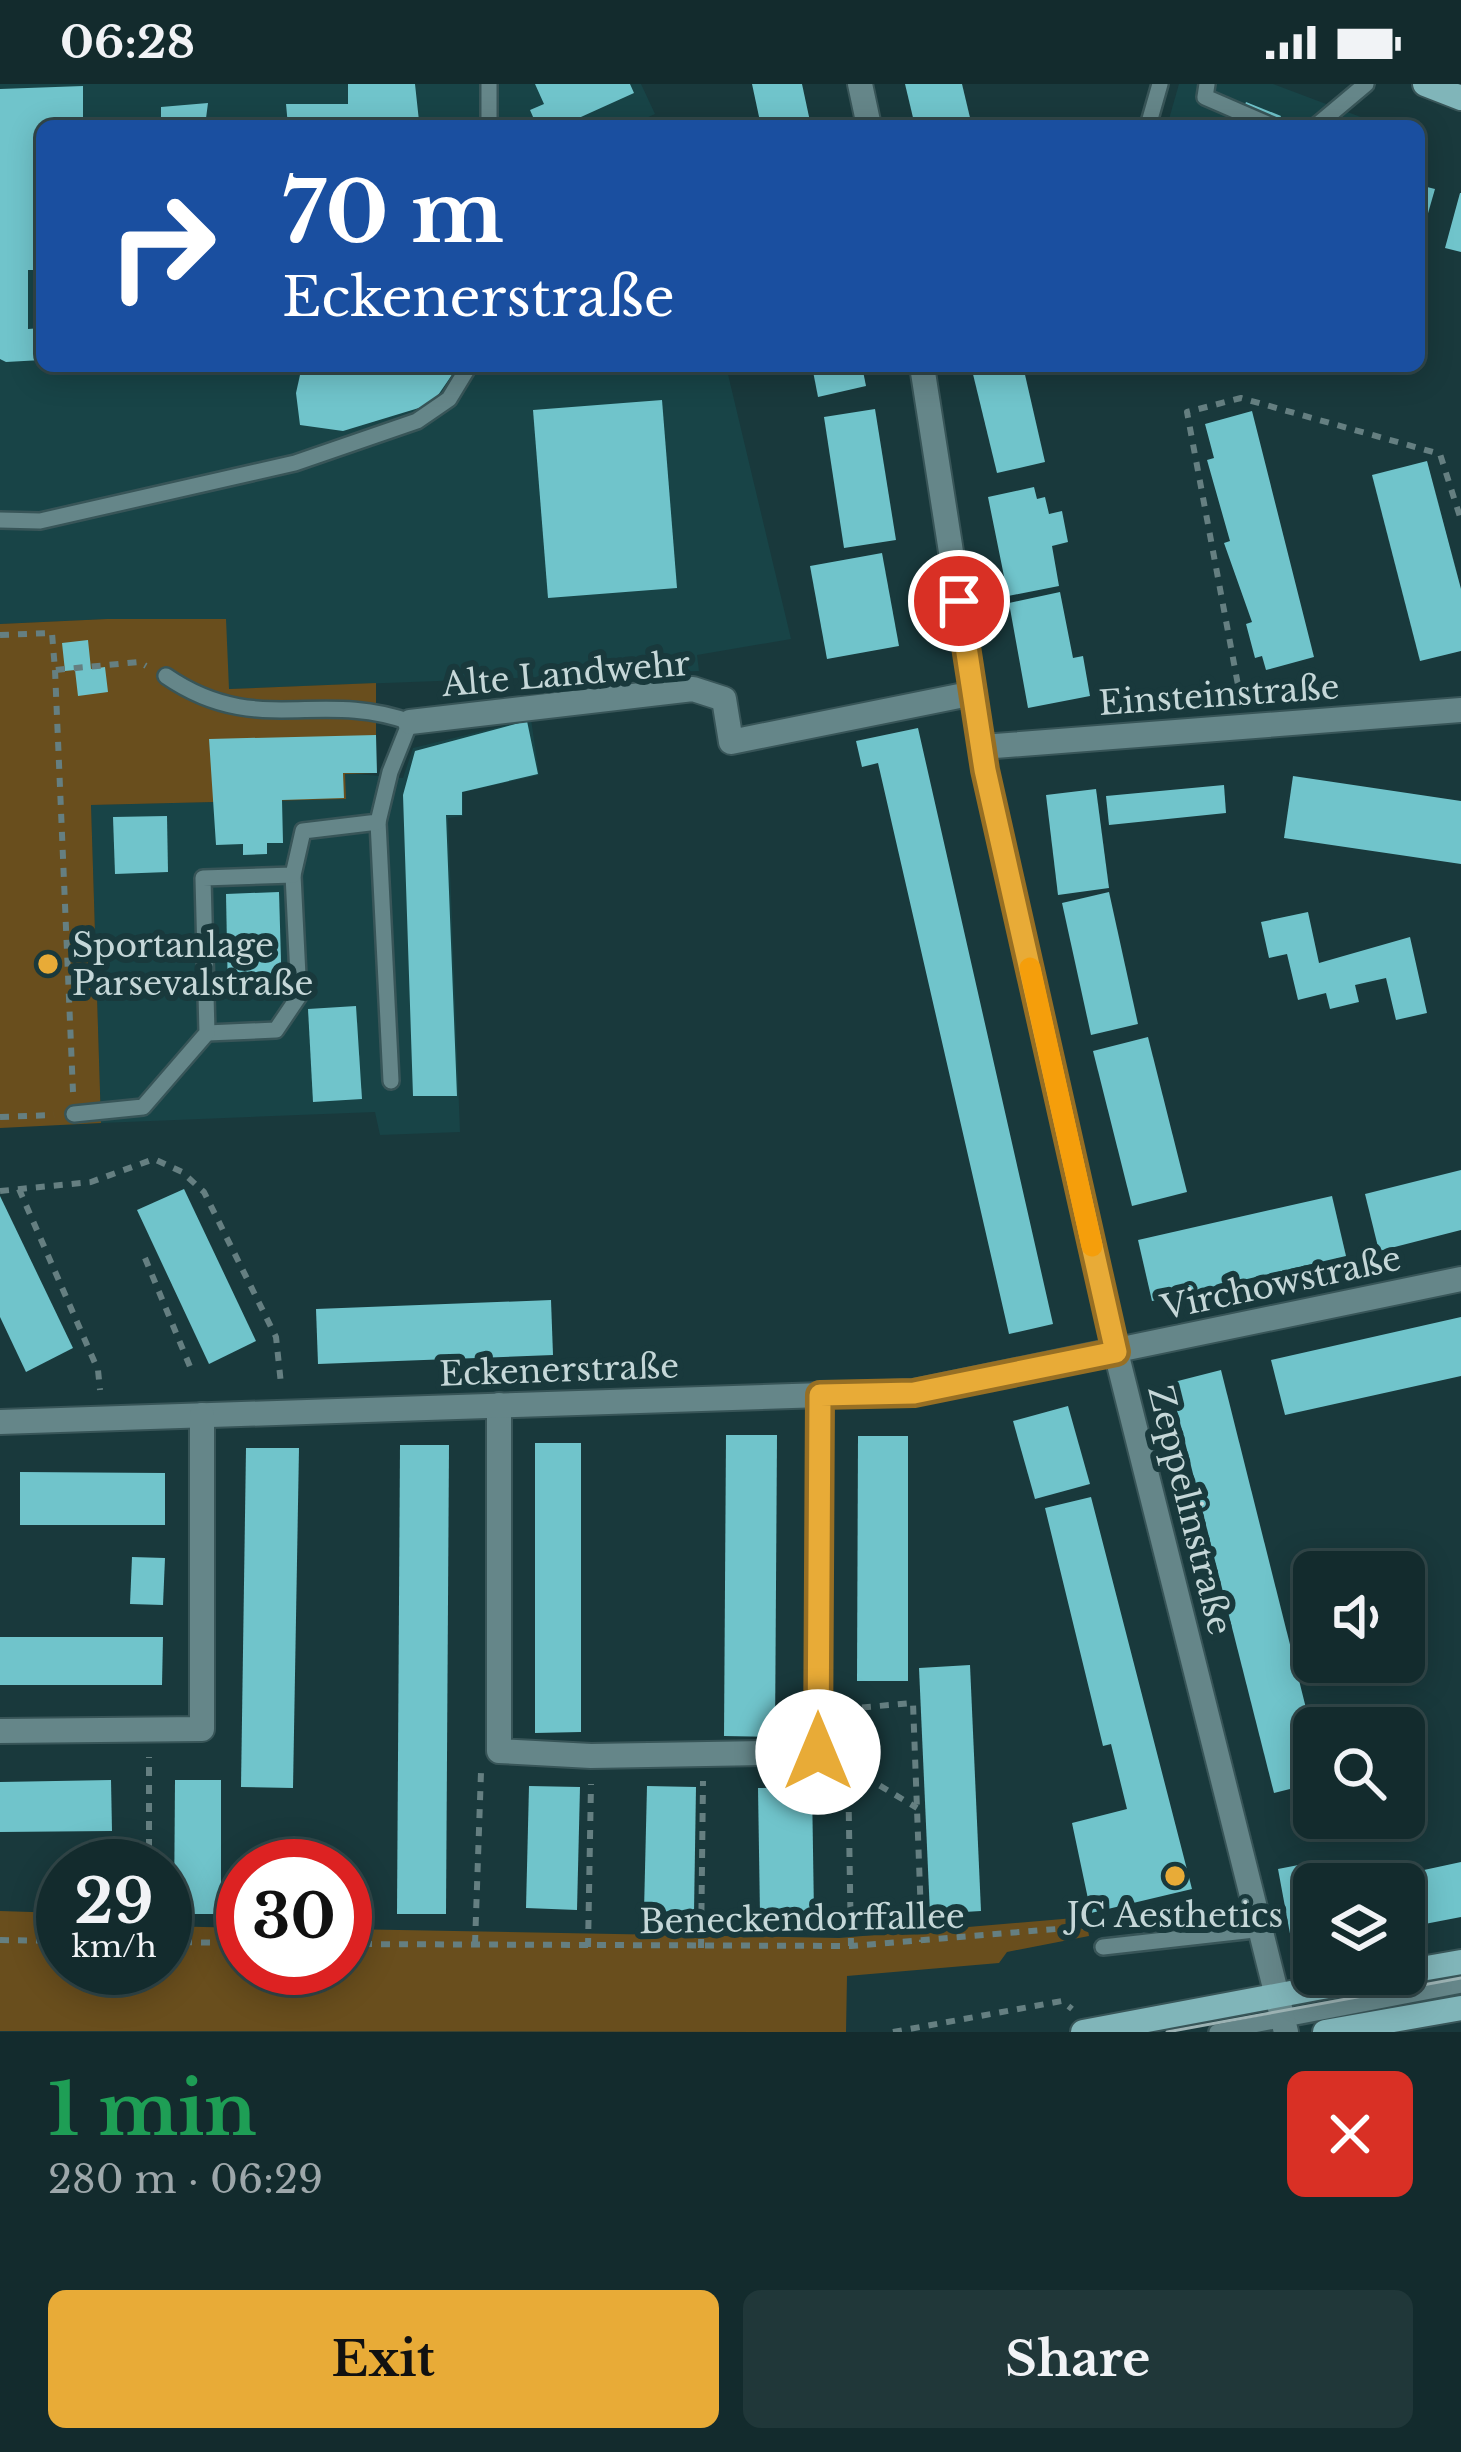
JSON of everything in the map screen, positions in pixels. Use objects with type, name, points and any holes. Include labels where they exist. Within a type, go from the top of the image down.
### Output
[{"type":"main road","points":[[1425,84],[1461,98]]},
{"type":"main road","points":[[1425,1968],[1461,1962]]},
{"type":"main road","points":[[1091,2031],[1282,2014],[1334,1995]]},
{"type":"main road","points":[[1325,2032],[1461,2008]]},
{"type":"street","points":[[860,84],[868,120]]},
{"type":"street","name":"Zeppelinstraße","points":[[923,372],[982,747],[1116,1352],[1282,2014]]},
{"type":"street","name":"Alte Landwehr","points":[[410,722],[693,689],[724,699],[731,742],[974,693]]},
{"type":"street","name":"Einsteinstraße","points":[[982,747],[1461,710]]},
{"type":"street","name":"Virchowstraße","points":[[1116,1352],[1461,1279]]},
{"type":"street","name":"Eckenerstraße","points":[[0,1422],[914,1393],[1116,1352]]},
{"type":"street","points":[[499,1405],[499,1751],[592,1756],[818,1752],[820,1395]]},
{"type":"street","points":[[0,1731],[202,1729],[202,1415]]},
{"type":"lane","points":[[488,84],[489,120]]},
{"type":"lane","points":[[1150,120],[1160,84]]},
{"type":"lane","points":[[1207,84],[1205,97],[1257,120]]},
{"type":"lane","points":[[1323,120],[1366,84]]},
{"type":"lane","points":[[0,520],[40,521],[295,463],[417,421],[448,399],[465,372]]},
{"type":"lane","points":[[166,676],[201,700],[236,710],[376,710],[410,722],[390,772],[378,822],[391,1081]]},
{"type":"lane","points":[[207,1033],[276,1030],[299,995],[293,875],[304,831],[378,822]]},
{"type":"lane","points":[[74,1114],[143,1107],[207,1033],[203,878],[293,875]]},
{"type":"lane","points":[[1103,1947],[1263,1929]]},
{"type":"lane","points":[[1222,2031],[1282,2014],[1461,1985]]},
{"type":"path","points":[[1246,726],[1186,412],[1241,398],[1440,454],[1461,520]]},
{"type":"path","points":[[0,635],[52,633],[74,1114],[0,1118]]},
{"type":"path","points":[[55,670],[139,662],[166,676]]},
{"type":"path","points":[[0,1191],[91,1182],[154,1159],[182,1172],[204,1192],[275,1337],[284,1412]]},
{"type":"path","points":[[19,1189],[98,1370],[103,1418]]},
{"type":"path","points":[[145,1258],[191,1369]]},
{"type":"path","points":[[818,1711],[913,1703],[922,1942]]},
{"type":"path","points":[[149,1730],[149,1839]]},
{"type":"path","points":[[475,1945],[478,1774],[499,1751]]},
{"type":"path","points":[[818,1752],[917,1808]]},
{"type":"path","points":[[701,1948],[703,1754]]},
{"type":"path","points":[[588,1947],[592,1756]]},
{"type":"path","points":[[848,1767],[851,1946]]},
{"type":"path","name":"Beneckendorffallee","points":[[372,1944],[851,1946],[1099,1925]]},
{"type":"path","points":[[0,1940],[36,1941]]},
{"type":"path","points":[[892,2032],[1061,2001],[1091,2031]]},
{"type":"shaded area","points":[[0,84],[641,84],[655,114],[642,120],[36,120],[36,372],[727,372],[791,639],[697,655],[699,671],[229,689],[107,619],[0,624]]},
{"type":"shaded area","points":[[1179,84],[1273,84],[1366,119],[1366,120],[1169,120]]},
{"type":"shaded area","name":"Sportanlage Parsevalstraße","points":[[226,619],[229,689],[376,683],[376,773],[345,774],[346,799],[91,805],[101,1123],[0,1128],[0,624]]},
{"type":"shaded area","points":[[531,719],[539,775],[463,792],[463,816],[448,818],[460,1132],[380,1135],[375,1112],[101,1123],[91,805],[345,799],[345,773],[403,778],[413,748]]},
{"type":"shaded area","points":[[0,1911],[36,1912],[36,1995],[192,1995],[192,1927],[216,1927],[216,1995],[372,1995],[372,1929],[839,1938],[1086,1917],[1089,1936],[1007,1952],[999,1963],[847,1976],[846,2032],[0,2031]]},
{"type":"building","points":[[348,84],[415,84],[419,120],[287,120],[286,104],[348,104]]},
{"type":"building","points":[[535,84],[630,84],[634,93],[574,120],[534,120],[530,110],[544,104]]},
{"type":"building","points":[[752,84],[802,84],[810,120],[760,120]]},
{"type":"building","points":[[905,84],[962,84],[971,120],[914,120]]},
{"type":"building","points":[[83,86],[83,118],[161,117],[161,107],[208,103],[206,120],[36,120],[36,270],[28,270],[28,329],[36,328],[36,360],[0,359],[0,89]]},
{"type":"building","points":[[1246,102],[1281,116],[1279,120],[1239,120]]},
{"type":"building","points":[[1425,186],[1435,189],[1425,224]]},
{"type":"building","points":[[1461,193],[1461,252],[1445,248]]},
{"type":"building","points":[[301,372],[454,372],[432,404],[343,431],[300,425],[296,393]]},
{"type":"building","points":[[813,372],[863,372],[866,386],[818,397]]},
{"type":"building","points":[[972,372],[1024,372],[1045,462],[997,473]]},
{"type":"building","points":[[662,400],[677,588],[548,598],[533,410]]},
{"type":"building","points":[[875,409],[896,540],[844,548],[824,417]]},
{"type":"building","points":[[1252,411],[1314,657],[1266,670],[1262,656],[1255,658],[1246,624],[1252,622],[1224,543],[1230,541],[1207,460],[1214,458],[1205,424]]},
{"type":"building","points":[[1427,461],[1461,589],[1461,651],[1420,661],[1372,475]]},
{"type":"building","points":[[1034,487],[1037,499],[1045,497],[1049,514],[1062,511],[1068,542],[1052,546],[1059,586],[1008,596],[988,497]]},
{"type":"building","points":[[882,553],[899,646],[827,659],[810,566]]},
{"type":"building","points":[[1060,592],[1073,658],[1083,656],[1090,696],[1028,708],[1009,603]]},
{"type":"building","points":[[88,640],[91,669],[105,667],[108,692],[78,696],[75,670],[65,671],[62,643]]},
{"type":"building","points":[[527,721],[538,774],[462,792],[462,815],[446,815],[457,1096],[413,1096],[403,795],[415,751]]},
{"type":"building","points":[[918,728],[1053,1324],[1009,1334],[878,763],[862,767],[856,741]]},
{"type":"building","points":[[376,735],[377,773],[343,773],[344,798],[282,800],[283,843],[267,843],[267,854],[243,855],[243,844],[216,845],[209,739]]},
{"type":"building","points":[[1293,776],[1461,801],[1461,864],[1284,838]]},
{"type":"building","points":[[1224,785],[1226,813],[1109,825],[1106,796]]},
{"type":"building","points":[[1096,789],[1109,888],[1058,895],[1046,795]]},
{"type":"building","points":[[167,816],[168,872],[115,874],[113,817]]},
{"type":"building","points":[[279,892],[282,996],[228,998],[226,894]]},
{"type":"building","points":[[1109,892],[1138,1024],[1091,1035],[1062,903]]},
{"type":"building","points":[[1308,912],[1319,963],[1410,937],[1427,1013],[1396,1020],[1386,978],[1355,985],[1359,1002],[1330,1009],[1326,993],[1298,1000],[1287,954],[1269,958],[1261,922]]},
{"type":"building","points":[[356,1006],[362,1099],[313,1102],[308,1009]]},
{"type":"building","points":[[1148,1037],[1187,1192],[1132,1206],[1093,1051]]},
{"type":"building","points":[[1461,1170],[1461,1230],[1379,1251],[1365,1194]]},
{"type":"building","points":[[184,1189],[256,1341],[209,1364],[137,1210]]},
{"type":"building","points":[[0,1196],[73,1348],[26,1372],[0,1317]]},
{"type":"building","points":[[1332,1196],[1346,1256],[1152,1301],[1138,1240]]},
{"type":"building","points":[[551,1300],[553,1355],[318,1364],[316,1309]]},
{"type":"building","points":[[1461,1317],[1461,1376],[1285,1415],[1271,1360]]},
{"type":"building","points":[[1221,1370],[1293,1656],[1293,1683],[1300,1683],[1306,1707],[1293,1707],[1293,1788],[1274,1793],[1170,1383]]},
{"type":"building","points":[[1068,1406],[1090,1484],[1035,1499],[1013,1421]]},
{"type":"building","points":[[726,1435],[777,1435],[775,1737],[724,1736]]},
{"type":"building","points":[[858,1436],[908,1436],[908,1681],[857,1681]]},
{"type":"building","points":[[535,1443],[581,1443],[581,1732],[535,1733]]},
{"type":"building","points":[[400,1445],[449,1445],[446,1914],[397,1914]]},
{"type":"building","points":[[246,1448],[299,1448],[293,1788],[241,1787]]},
{"type":"building","points":[[20,1472],[165,1473],[165,1525],[20,1525]]},
{"type":"building","points":[[1091,1497],[1192,1889],[1091,1913],[1072,1823],[1127,1809],[1111,1744],[1103,1746],[1045,1508]]},
{"type":"building","points":[[132,1557],[165,1558],[163,1605],[130,1604]]},
{"type":"building","points":[[0,1637],[163,1637],[162,1685],[0,1685]]},
{"type":"building","points":[[970,1665],[981,1911],[930,1914],[919,1668]]},
{"type":"building","points":[[111,1780],[112,1831],[0,1832],[0,1782]]},
{"type":"building","points":[[175,1780],[221,1780],[216,1914],[192,1914],[192,1839],[175,1839]]},
{"type":"building","points":[[529,1786],[580,1787],[577,1910],[526,1908]]},
{"type":"building","points":[[647,1786],[696,1787],[694,1912],[644,1911]]},
{"type":"building","points":[[812,1787],[814,1914],[760,1915],[758,1788]]},
{"type":"building","points":[[1461,1862],[1461,1917],[1425,1924],[1425,1870]]},
{"type":"building","points":[[1293,1866],[1293,1950],[1278,1869]]},
{"type":"tram line","points":[[1167,2032],[1461,1978]]},
{"type":"slow traffic","points":[[1030,968],[1092,1246]]},
{"type":"place","name":"Sportanlage Parsevalstraße","points":[[48,964]]},
{"type":"place","name":"JC Aesthetics","points":[[1175,1876]]},
{"type":"route","points":[[818,1752],[820,1395],[914,1393],[1116,1352],[985,770],[959,601]]}]
